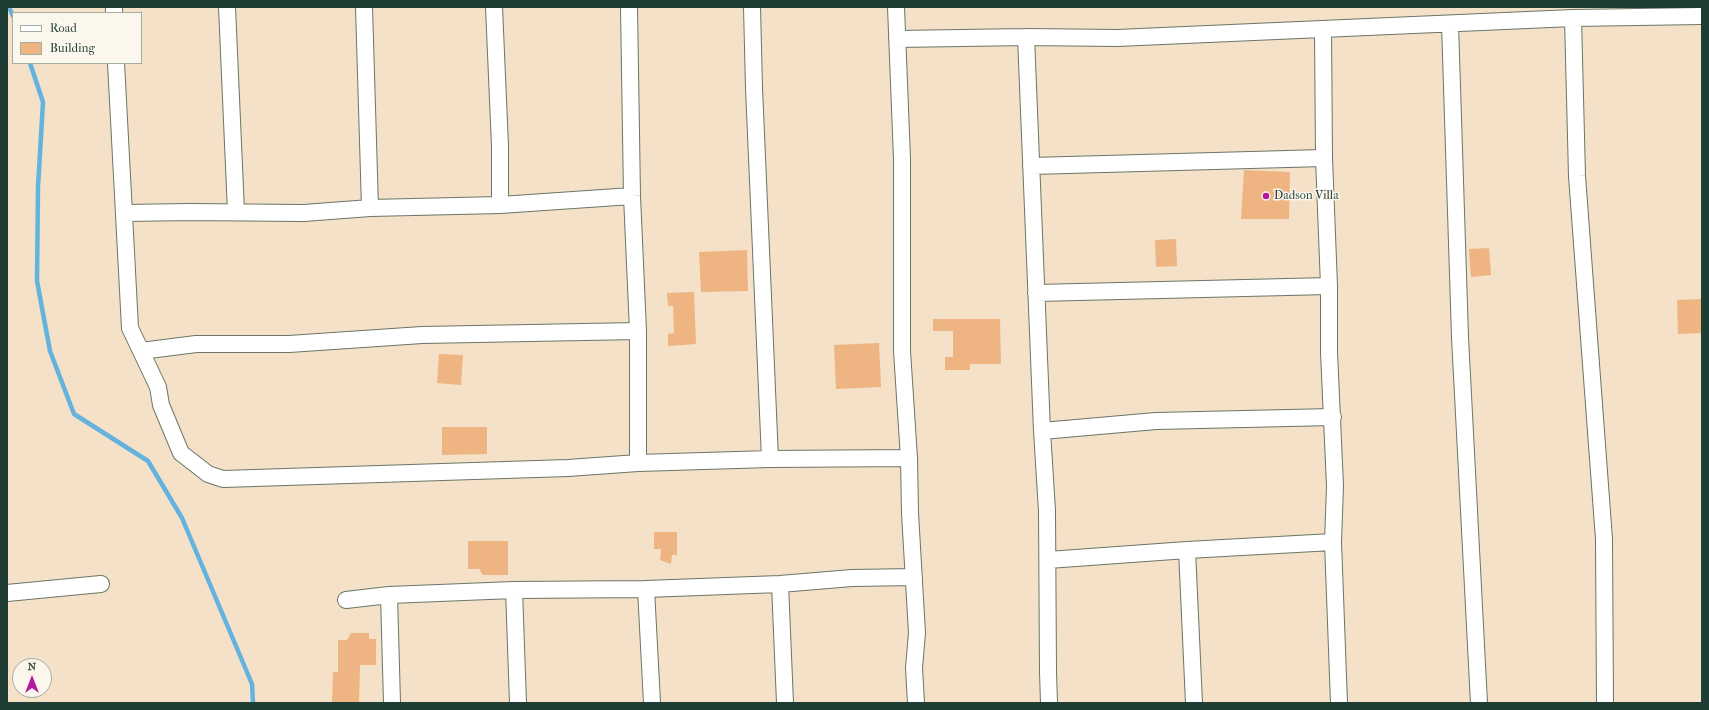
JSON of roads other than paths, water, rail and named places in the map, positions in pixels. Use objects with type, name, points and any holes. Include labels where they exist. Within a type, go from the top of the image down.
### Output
[{"type":"street","points":[[227,7],[236,212]]},
{"type":"street","points":[[364,7],[370,208]]},
{"type":"street","points":[[494,7],[500,146],[500,204]]},
{"type":"street","points":[[629,7],[632,196],[638,331],[638,463]]},
{"type":"street","points":[[752,7],[754,96],[770,459]]},
{"type":"street","points":[[896,7],[902,159],[902,351],[909,458],[917,632],[914,668],[916,703]]},
{"type":"street","points":[[897,39],[1026,37],[1117,38],[1573,18],[1702,16]]},
{"type":"street","points":[[1573,18],[1577,176],[1604,539],[1605,703]]},
{"type":"street","points":[[1450,24],[1460,337],[1479,703]]},
{"type":"street","points":[[1323,29],[1324,158],[1329,286],[1329,352],[1335,486],[1333,542],[1339,703]]},
{"type":"street","points":[[1026,37],[1042,431],[1047,511],[1048,672],[1050,703]]},
{"type":"street","points":[[116,64],[130,328],[158,386],[161,405],[181,453],[208,474],[222,479],[568,468],[638,463],[770,459],[909,458]]},
{"type":"street","points":[[1031,166],[1324,158]]},
{"type":"street","points":[[125,214],[236,212],[304,213],[370,208],[500,204],[632,196]]},
{"type":"street","points":[[1036,293],[1329,286]]},
{"type":"street","points":[[141,351],[196,344],[289,344],[422,335],[638,331]]},
{"type":"street","points":[[1042,431],[1156,422],[1333,417]]},
{"type":"street","points":[[1048,560],[1187,550],[1333,542]]},
{"type":"street","points":[[1187,550],[1194,703]]},
{"type":"street","points":[[346,600],[390,595],[514,590],[646,589],[780,584],[852,578],[914,577]]},
{"type":"street","points":[[7,593],[102,584]]},
{"type":"street","points":[[780,584],[784,703]]},
{"type":"street","points":[[646,589],[652,703]]},
{"type":"street","points":[[514,590],[518,703]]},
{"type":"street","points":[[390,595],[392,703]]},
{"type":"waterway","points":[[9,7],[12,14]]},
{"type":"waterway","points":[[30,64],[43,102],[38,187],[37,281],[50,351],[74,414],[148,461],[182,518],[252,684],[253,703]]},
{"type":"place","name":"Dadson Villa","points":[[1266,196]]}]
